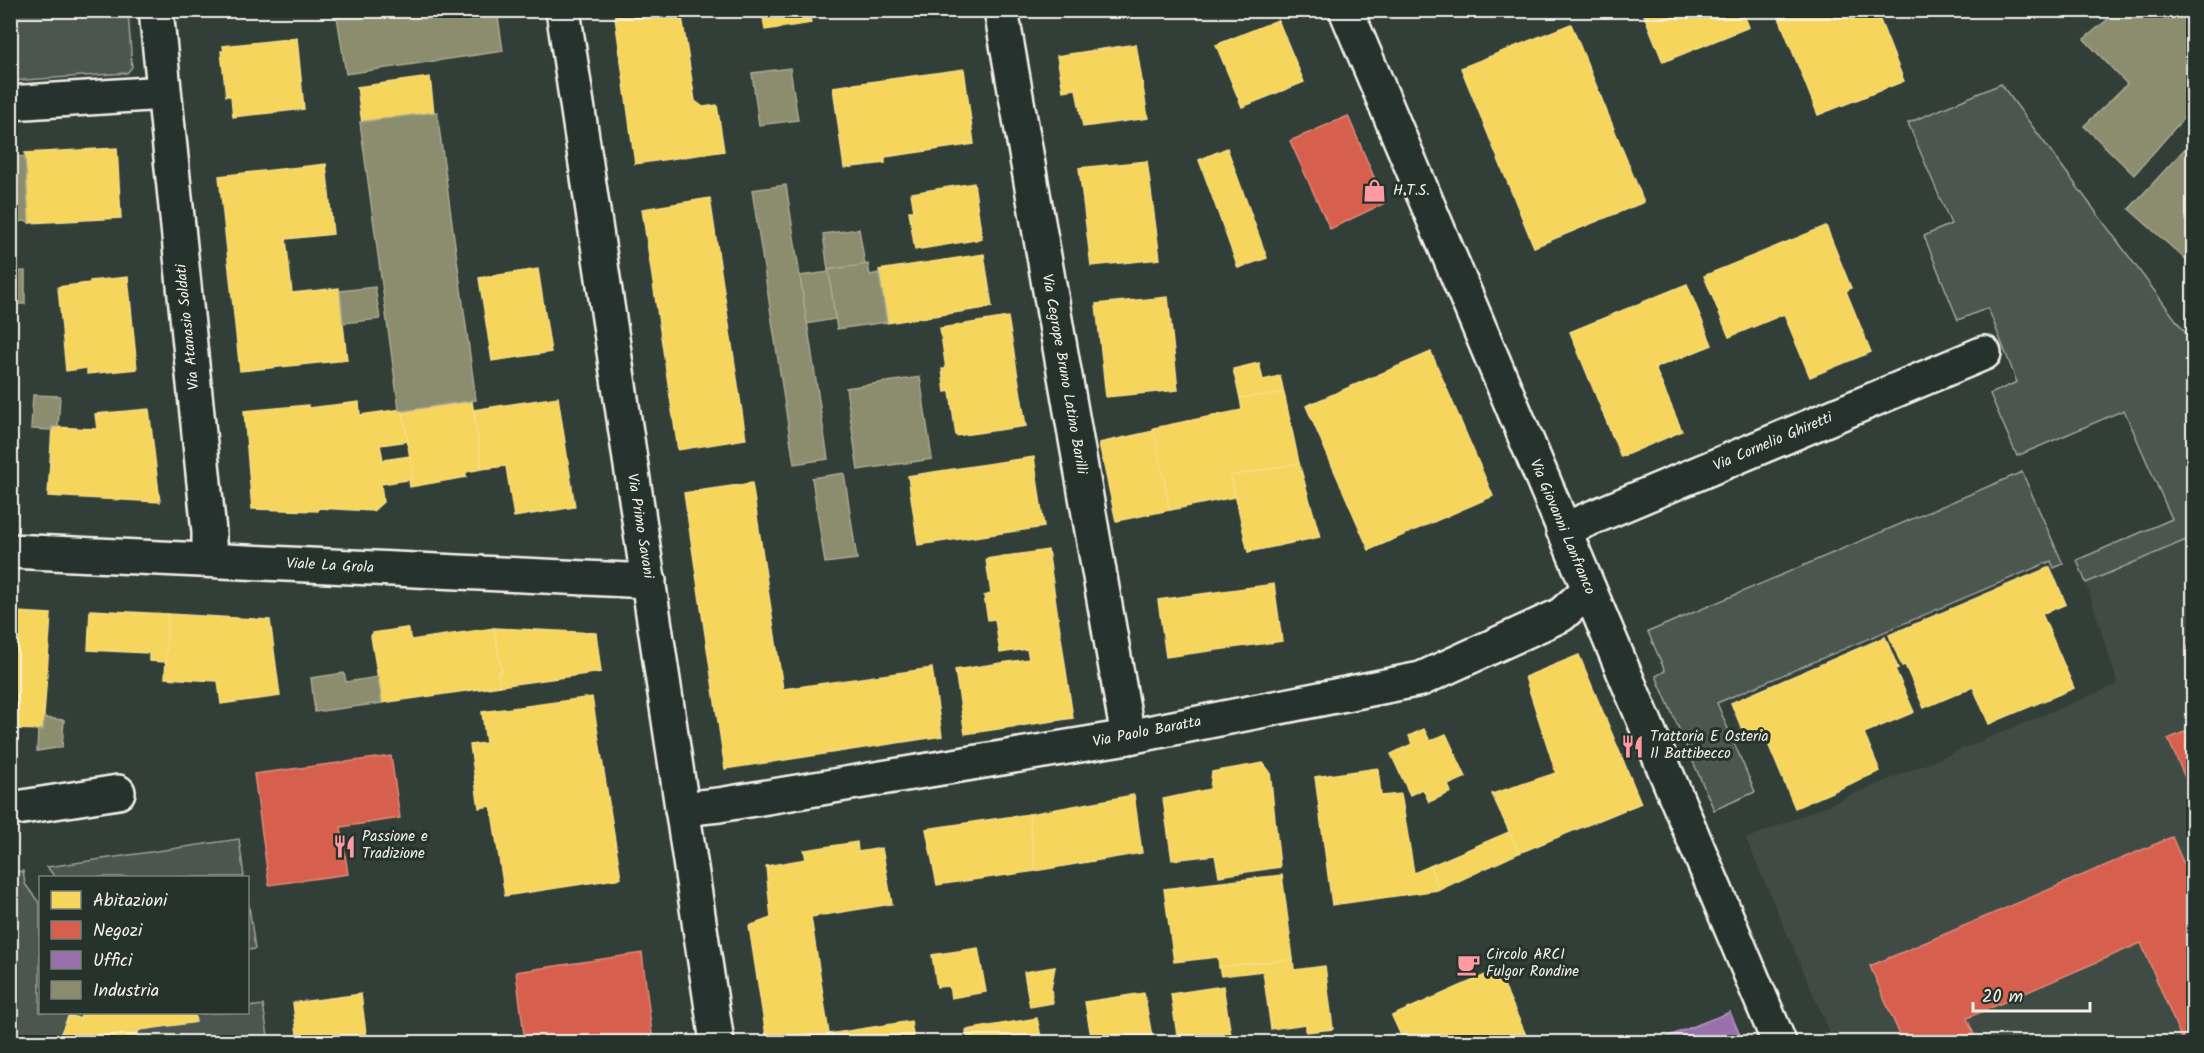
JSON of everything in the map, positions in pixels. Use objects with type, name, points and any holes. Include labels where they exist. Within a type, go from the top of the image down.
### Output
[{"type":"street","name":"Via Atanasio Soldati","points":[[156,10],[209,532],[209,560]]},
{"type":"street","name":"Via Primo Savani","points":[[564,10],[717,1042]]},
{"type":"street","name":"Via Cegrope Bruno Latino Barilli","points":[[1001,10],[1128,737]]},
{"type":"street","name":"Via Giovanni Lanfranco","points":[[1346,10],[1686,828],[1779,1042]]},
{"type":"street","points":[[10,104],[164,93]]},
{"type":"street","name":"Via Cornelio Ghiretti","points":[[1563,530],[1984,353]]},
{"type":"street","name":"Viale La Grola","points":[[10,550],[649,581]]},
{"type":"street","name":"Via Paolo Baratta","points":[[682,809],[719,805],[1128,737],[1420,679],[1561,615],[1589,590]]},
{"type":"street","points":[[10,808],[118,792]]},
{"type":"shaded area","points":[[11,10],[128,11],[132,67],[127,73],[11,81]]},
{"type":"shaded area","points":[[2001,84],[2193,343],[2193,537],[2086,583],[2077,560],[2172,519],[2124,410],[2017,456],[1990,394],[2017,382],[1988,308],[1958,320],[1924,236],[1951,224],[1908,123]]},
{"type":"shaded area","points":[[2022,472],[2063,564],[2054,568],[2051,561],[1717,703],[1755,792],[1714,810],[1656,676],[1665,671],[1648,632]]},
{"type":"shaded area","points":[[2193,537],[2193,1042],[1834,1042],[1746,839],[2118,684],[2086,583]]},
{"type":"shaded area","points":[[239,839],[244,876],[54,876],[47,867]]},
{"type":"shaded area","points":[[23,871],[25,884],[39,903],[39,1014],[82,1014],[80,1019],[69,1015],[57,1042],[11,1042],[10,873]]},
{"type":"shaded area","points":[[249,906],[255,949],[249,950]]},
{"type":"shaded area","points":[[263,1005],[269,1042],[135,1042],[139,1030],[195,1022],[195,1014],[249,1014],[249,1007]]},
{"type":"building: Abitazioni","points":[[614,10],[681,10],[695,101],[703,107],[717,105],[724,151],[635,164]]},
{"type":"building: Abitazioni","points":[[762,10],[809,10],[811,23],[765,30]]},
{"type":"building: Abitazioni","points":[[1642,10],[1742,10],[1749,27],[1663,62]]},
{"type":"building: Abitazioni","points":[[1776,10],[1876,10],[1904,81],[1818,115]]},
{"type":"building: Abitazioni","points":[[1278,20],[1304,82],[1242,107],[1216,45]]},
{"type":"building: Abitazioni","points":[[1571,24],[1644,202],[1534,247],[1461,68]]},
{"type":"building: Abitazioni","points":[[297,38],[304,109],[233,117],[231,96],[226,96],[221,51],[224,51],[223,46]]},
{"type":"building: Abitazioni","points":[[1136,44],[1148,118],[1083,127],[1076,89],[1063,91],[1057,56]]},
{"type":"building: Abitazioni","points":[[964,69],[974,144],[885,157],[885,163],[844,168],[833,87]]},
{"type":"building: Abitazioni","points":[[430,77],[434,113],[362,123],[357,87]]},
{"type":"building: Abitazioni","points":[[117,148],[121,218],[29,223],[25,153]]},
{"type":"building: Abitazioni","points":[[1227,148],[1267,258],[1238,268],[1199,160]]},
{"type":"building: Abitazioni","points":[[1147,161],[1160,259],[1091,266],[1079,168]]},
{"type":"building: Abitazioni","points":[[326,164],[333,234],[286,239],[292,293],[339,288],[347,360],[240,371],[219,176]]},
{"type":"building: Abitazioni","points":[[974,183],[982,239],[915,250],[909,211],[914,211],[911,193]]},
{"type":"building: Abitazioni","points":[[710,198],[746,439],[678,450],[642,209]]},
{"type":"building: Abitazioni","points":[[1826,226],[1851,288],[1846,291],[1871,352],[1810,377],[1784,314],[1729,337],[1704,276]]},
{"type":"building: Abitazioni","points":[[984,254],[992,307],[887,323],[879,270]]},
{"type":"building: Abitazioni","points":[[538,269],[551,352],[492,361],[479,278]]},
{"type":"building: Abitazioni","points":[[128,277],[137,369],[87,374],[87,368],[66,371],[58,287]]},
{"type":"building: Abitazioni","points":[[1687,284],[1712,345],[1655,368],[1682,431],[1621,457],[1570,332]]},
{"type":"building: Abitazioni","points":[[1168,297],[1178,390],[1106,397],[1096,304]]},
{"type":"building: Abitazioni","points":[[1008,317],[1026,426],[956,436],[950,391],[945,392],[942,369],[946,369],[940,328]]},
{"type":"building: Abitazioni","points":[[1431,352],[1493,496],[1369,550],[1306,406]]},
{"type":"building: Abitazioni","points":[[1259,363],[1263,380],[1280,376],[1284,393],[1240,398],[1233,369]]},
{"type":"building: Abitazioni","points":[[1284,393],[1299,463],[1231,476],[1235,497],[1170,510],[1153,428],[1242,410],[1240,398]]},
{"type":"building: Abitazioni","points":[[558,397],[575,507],[514,517],[506,466],[482,469],[474,410]]},
{"type":"building: Abitazioni","points":[[472,401],[482,469],[466,472],[466,477],[410,487],[409,480],[413,479],[403,411]]},
{"type":"building: Abitazioni","points":[[359,402],[360,415],[402,409],[408,441],[380,445],[383,460],[410,456],[413,479],[381,484],[383,502],[373,511],[318,508],[318,511],[252,509],[244,411],[308,405],[308,408]]},
{"type":"building: Abitazioni","points":[[149,409],[160,502],[48,496],[52,427],[97,429],[95,414]]},
{"type":"building: Abitazioni","points":[[1154,431],[1170,510],[1116,521],[1099,443]]},
{"type":"building: Abitazioni","points":[[1034,457],[1044,527],[918,545],[908,476]]},
{"type":"building: Abitazioni","points":[[1299,463],[1320,537],[1248,552],[1231,476]]},
{"type":"building: Abitazioni","points":[[752,483],[783,689],[932,668],[942,736],[725,769],[684,493]]},
{"type":"building: Abitazioni","points":[[1048,550],[1073,718],[965,734],[955,670],[1029,659],[1027,649],[1000,653],[995,619],[988,620],[984,596],[991,594],[986,559]]},
{"type":"building: Abitazioni","points":[[2050,567],[2066,604],[2042,614],[2074,688],[1989,724],[1973,687],[1924,708],[1889,635]]},
{"type":"building: Abitazioni","points":[[1274,584],[1282,641],[1166,657],[1158,600]]},
{"type":"building: Abitazioni","points":[[10,608],[17,608],[16,612],[51,614],[43,730],[15,729],[15,734],[10,734]]},
{"type":"building: Abitazioni","points":[[90,610],[168,614],[166,662],[149,661],[149,653],[88,650]]},
{"type":"building: Abitazioni","points":[[168,614],[270,620],[280,696],[221,704],[218,681],[165,678]]},
{"type":"building: Abitazioni","points":[[406,628],[409,630],[411,640],[494,628],[502,671],[498,672],[500,686],[382,703],[371,636],[373,633]]},
{"type":"building: Abitazioni","points":[[494,628],[596,633],[601,672],[500,686],[498,672],[502,671]]},
{"type":"building: Abitazioni","points":[[1885,637],[1898,668],[1895,669],[1914,712],[1864,733],[1880,771],[1795,808],[1764,734],[1747,741],[1731,703]]},
{"type":"building: Abitazioni","points":[[1579,655],[1641,803],[1519,853],[1492,794],[1556,773],[1525,677]]},
{"type":"building: Abitazioni","points":[[592,697],[621,878],[505,896],[491,806],[479,808],[470,745],[486,743],[482,712]]},
{"type":"building: Abitazioni","points":[[1424,729],[1430,741],[1446,734],[1466,777],[1448,785],[1451,792],[1429,802],[1423,789],[1410,795],[1391,754],[1412,744],[1409,736]]},
{"type":"building: Abitazioni","points":[[1263,763],[1270,772],[1280,867],[1219,876],[1215,855],[1172,860],[1163,799],[1210,789],[1212,772]]},
{"type":"building: Abitazioni","points":[[1378,768],[1381,796],[1401,794],[1414,873],[1430,866],[1439,890],[1332,905],[1315,777]]},
{"type":"building: Abitazioni","points":[[1134,795],[1142,853],[1035,871],[1029,814]]},
{"type":"building: Abitazioni","points":[[1029,814],[1035,871],[937,885],[926,829]]},
{"type":"building: Abitazioni","points":[[1509,832],[1519,853],[1439,890],[1430,866]]},
{"type":"building: Abitazioni","points":[[857,842],[858,852],[882,848],[892,904],[811,917],[829,1034],[911,1021],[914,1042],[767,1042],[749,926],[771,918],[766,866],[806,859],[804,850]]},
{"type":"building: Abitazioni","points":[[1282,875],[1293,959],[1219,967],[1218,957],[1174,962],[1164,889]]},
{"type":"building: Abitazioni","points":[[978,948],[986,992],[951,998],[949,986],[937,987],[932,955]]},
{"type":"building: Abitazioni","points":[[1293,959],[1294,970],[1325,966],[1333,1029],[1306,1032],[1306,1024],[1271,1029],[1263,971],[1221,976],[1219,967]]},
{"type":"building: Abitazioni","points":[[1055,967],[1051,988],[1053,1003],[1030,1007],[1024,972]]},
{"type":"building: Abitazioni","points":[[1497,970],[1529,1042],[1404,1042],[1392,1016]]},
{"type":"building: Abitazioni","points":[[1223,986],[1231,1035],[1217,1037],[1217,1042],[1178,1042],[1171,994]]},
{"type":"building: Abitazioni","points":[[1144,993],[1153,1042],[1092,1042],[1085,1002]]},
{"type":"building: Abitazioni","points":[[361,994],[367,1042],[298,1042],[293,1003]]},
{"type":"building: Abitazioni","points":[[81,1014],[194,1014],[196,1022],[139,1030],[135,1042],[57,1042],[69,1015],[80,1019]]},
{"type":"building: Abitazioni","points":[[1037,1018],[1042,1042],[968,1042],[966,1030]]},
{"type":"building: Negozi","points":[[1348,116],[1385,203],[1330,229],[1290,141]]},
{"type":"building: Negozi","points":[[2194,645],[2194,663],[2187,647]]},
{"type":"building: Negozi","points":[[2194,690],[2194,710],[2186,693]]},
{"type":"building: Negozi","points":[[2194,728],[2194,798],[2168,739]]},
{"type":"building: Negozi","points":[[391,756],[400,818],[341,827],[348,874],[269,885],[254,774]]},
{"type":"building: Negozi","points":[[2172,837],[2194,887],[2194,1042],[2183,1042],[2141,943],[1967,1018],[1977,1042],[1903,1042],[1870,966]]},
{"type":"building: Negozi","points":[[642,953],[653,1042],[525,1042],[516,972]]},
{"type":"building: Uffici","points":[[1730,1012],[1743,1042],[1654,1042]]},
{"type":"building: Industria","points":[[336,10],[497,10],[503,51],[346,74]]},
{"type":"building: Industria","points":[[2119,10],[2189,10],[2194,14],[2194,106],[2134,175],[2084,126],[2127,84],[2084,39]]},
{"type":"building: Industria","points":[[790,68],[798,120],[759,125],[752,73]]},
{"type":"building: Industria","points":[[437,112],[476,400],[403,411],[399,410],[360,122]]},
{"type":"building: Industria","points":[[2194,139],[2194,267],[2129,209]]},
{"type":"building: Industria","points":[[25,156],[29,221],[10,222],[10,158]]},
{"type":"building: Industria","points":[[786,185],[828,459],[794,464],[752,190]]},
{"type":"building: Industria","points":[[859,229],[865,265],[828,270],[823,234]]},
{"type":"building: Industria","points":[[868,264],[870,275],[879,273],[887,322],[837,329],[828,270]]},
{"type":"building: Industria","points":[[25,271],[25,304],[10,304],[10,272]]},
{"type":"building: Industria","points":[[829,272],[835,319],[807,324],[800,276]]},
{"type":"building: Industria","points":[[375,287],[380,319],[343,323],[340,291]]},
{"type":"building: Industria","points":[[920,377],[932,459],[858,470],[846,388]]},
{"type":"building: Industria","points":[[33,395],[60,396],[58,427],[52,427],[52,430],[31,429]]},
{"type":"building: Industria","points":[[844,473],[857,559],[825,563],[812,478]]},
{"type":"building: Industria","points":[[344,673],[346,682],[378,677],[382,703],[315,712],[311,678]]},
{"type":"building: Industria","points":[[44,718],[64,720],[62,747],[37,751],[38,730],[43,730]]},
{"type":"place","name":"H.T.S.","points":[[1375,191]]},
{"type":"place","name":"Trattoria E Osteria Il Battibecco","points":[[1632,746]]},
{"type":"place","name":"Passione e Tradizione","points":[[344,846]]},
{"type":"place","name":"Circolo ARCI Fulgor Rondine","points":[[1468,964]]}]
